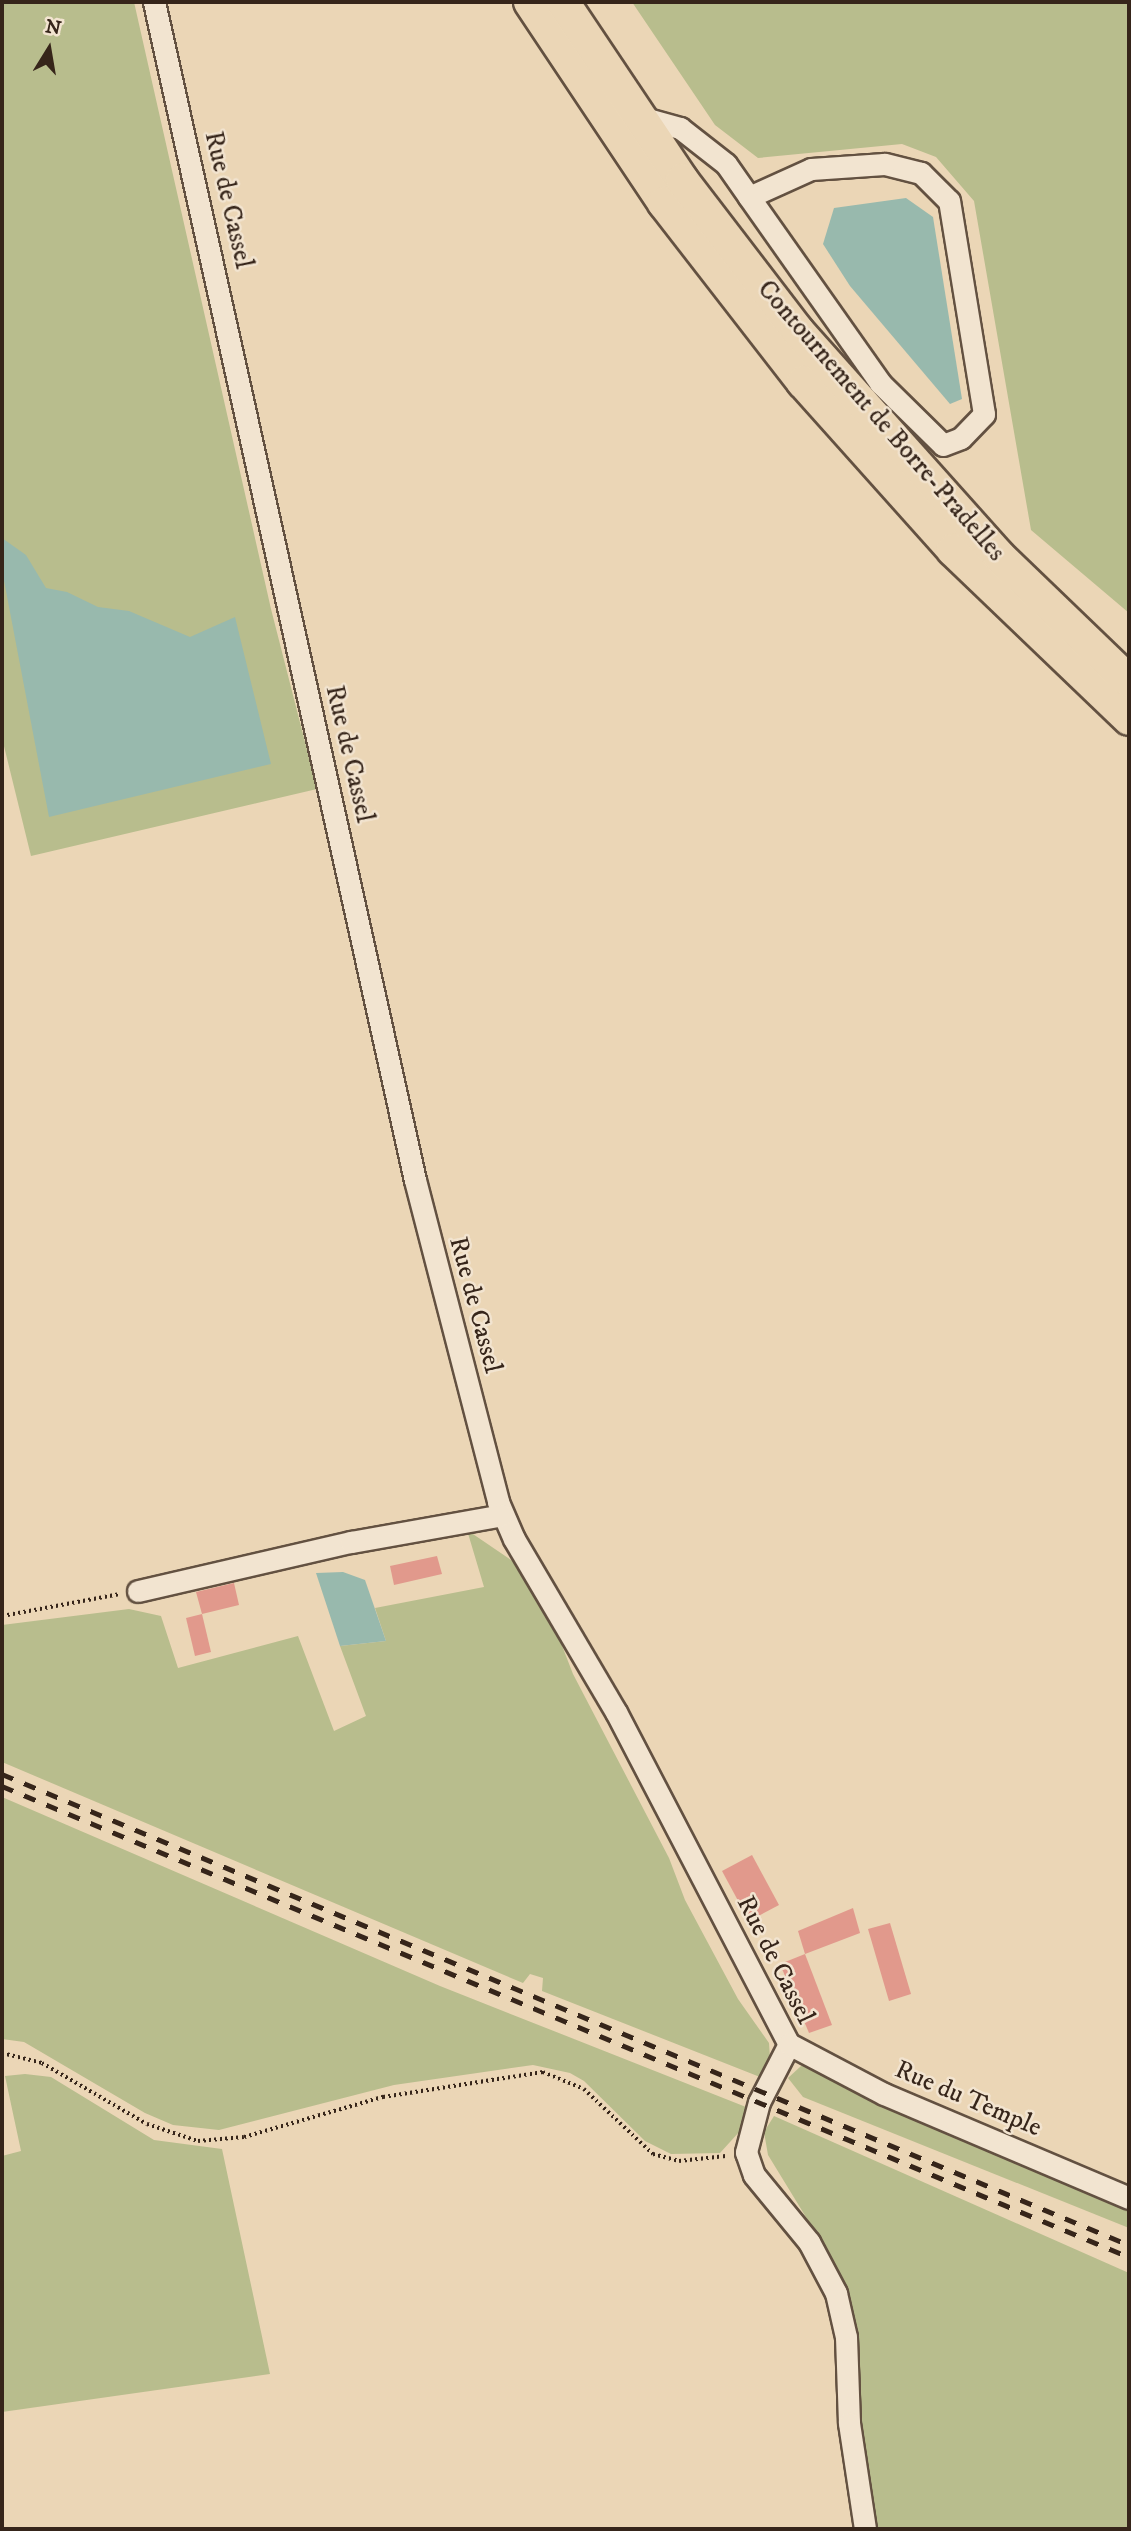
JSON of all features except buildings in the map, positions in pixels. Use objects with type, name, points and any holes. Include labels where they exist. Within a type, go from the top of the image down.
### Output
[{"type":"highway","points":[[530,2],[664,203],[795,372],[953,550],[1129,719]]},
{"type":"highway","name":"Contournement de Borre-Pradelles","points":[[563,2],[637,116],[734,250],[846,390],[999,556],[1129,681]]},
{"type":"street","name":"Rue de Cassel","points":[[154,2],[415,1180],[502,1515],[616,1712],[789,2044],[759,2102],[746,2152]]},
{"type":"street","points":[[637,116],[680,128],[726,164],[749,197],[880,383],[943,444],[961,438],[984,414],[949,201],[921,173],[884,164],[811,169],[749,197]]},
{"type":"street","points":[[138,1591],[332,1546],[502,1515]]},
{"type":"street","name":"Rue du Temple","points":[[789,2044],[884,2094],[1129,2198]]},
{"type":"street","points":[[746,2152],[754,2175],[813,2248],[836,2293],[846,2337],[849,2423],[865,2529]]},
{"type":"path","points":[[2,1616],[138,1591]]},
{"type":"path","points":[[2,2053],[41,2063],[147,2124],[198,2141],[244,2137],[383,2097],[543,2072],[584,2089],[642,2147],[660,2156],[707,2160],[746,2152]]},
{"type":"green space","points":[[2,2],[134,2],[271,609],[317,789],[31,856],[2,738]]},
{"type":"green space","points":[[632,2],[1129,2],[1129,613],[1031,530],[974,201],[936,157],[902,144],[758,158],[715,125]]},
{"type":"green space","points":[[467,1530],[517,1564],[552,1620],[573,1674],[669,1858],[685,1900],[738,1999],[769,2043],[770,2058],[760,2077],[542,1991],[543,1978],[530,1974],[523,1983],[2,1762],[2,1625],[129,1609],[161,1616],[178,1668],[298,1636],[334,1731],[366,1716],[340,1646],[386,1641],[375,1608],[484,1587]]},
{"type":"green space","points":[[2,1797],[440,1986],[746,2107],[740,2131],[720,2153],[671,2154],[645,2141],[584,2081],[570,2073],[533,2065],[394,2085],[219,2130],[173,2125],[145,2113],[24,2042],[2,2039]]},
{"type":"green space","points":[[801,2066],[814,2067],[1129,2205],[1129,2228],[803,2097],[788,2078]]},
{"type":"green space","points":[[25,2074],[51,2077],[154,2140],[222,2149],[270,2374],[2,2412],[2,2156],[21,2151],[5,2076]]},
{"type":"green space","points":[[774,2116],[1129,2273],[1129,2529],[874,2529],[859,2428],[847,2299],[831,2258],[768,2155],[764,2132]]},
{"type":"water","points":[[906,198],[933,217],[962,399],[950,404],[850,286],[823,244],[834,208]]},
{"type":"water","points":[[2,538],[26,555],[46,588],[67,592],[98,607],[129,611],[190,637],[235,617],[271,764],[49,817],[2,570]]},
{"type":"water","points":[[343,1572],[365,1580],[386,1641],[340,1646],[316,1573]]},
{"type":"railway","points":[[2,1774],[1129,2245]]},
{"type":"railway","points":[[2,1786],[1129,2257]]}]
